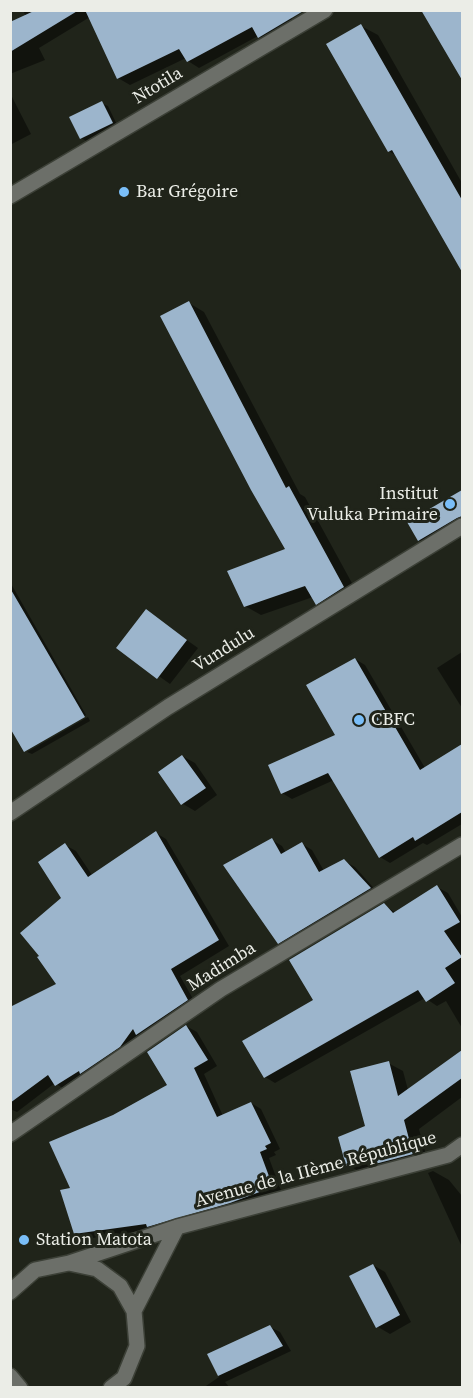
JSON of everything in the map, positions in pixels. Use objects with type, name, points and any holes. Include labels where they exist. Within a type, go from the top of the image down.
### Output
[{"type":"street","name":"Ntotila","points":[[10,196],[325,10]]},
{"type":"street","name":"Vundulu","points":[[10,813],[168,707],[462,526]]},
{"type":"street","name":"Madimba","points":[[10,1134],[221,989],[462,845]]},
{"type":"street","name":"Avenue de la IIème République","points":[[10,1292],[35,1270],[69,1263],[177,1227],[448,1155],[462,1145]]},
{"type":"street","name":"Avenue de la IIème République","points":[[134,1311],[177,1227]]},
{"type":"street","points":[[69,1263],[97,1269],[120,1286],[134,1311],[138,1346],[128,1383],[111,1388]]},
{"type":"street","points":[[10,1376],[20,1388]]},
{"type":"building","points":[[36,10],[79,10],[10,52],[10,22]]},
{"type":"building","points":[[85,10],[305,10],[258,38],[252,27],[187,62],[179,49],[117,79]]},
{"type":"building","points":[[421,10],[462,10],[462,80]]},
{"type":"building","points":[[361,24],[462,200],[462,272],[392,150],[388,152],[326,44]]},
{"type":"building","points":[[102,101],[113,123],[80,139],[69,117]]},
{"type":"building","points":[[189,301],[286,488],[289,486],[344,587],[316,605],[305,586],[244,607],[227,571],[285,549],[251,490],[160,316]]},
{"type":"building","name":"Institut Vuluka Primaire","points":[[462,490],[462,516],[418,541],[407,522]]},
{"type":"building","points":[[10,588],[85,717],[24,752],[10,728]]},
{"type":"building","points":[[146,609],[187,640],[157,679],[116,648]]},
{"type":"building","points":[[355,658],[420,770],[462,744],[462,812],[415,841],[413,837],[379,858],[328,773],[281,794],[268,765],[335,735],[306,685]]},
{"type":"building","points":[[182,755],[206,788],[181,805],[158,772]]},
{"type":"building","points":[[156,831],[219,940],[171,969],[188,1000],[136,1035],[133,1029],[120,1047],[80,1074],[79,1071],[55,1086],[48,1075],[10,1103],[10,1007],[56,984],[37,957],[39,956],[20,933],[61,898],[38,862],[65,843],[88,877]]},
{"type":"building","points":[[272,838],[281,854],[302,842],[319,872],[344,859],[371,888],[278,944],[223,865]]},
{"type":"building","points":[[437,885],[460,922],[444,931],[462,957],[445,968],[455,983],[426,1002],[418,990],[264,1078],[242,1041],[313,1000],[289,960],[384,903],[393,913]]},
{"type":"building","points":[[186,1025],[208,1060],[194,1068],[217,1117],[251,1102],[271,1143],[265,1146],[267,1149],[260,1152],[273,1187],[230,1203],[147,1227],[146,1224],[74,1234],[60,1190],[70,1188],[49,1142],[113,1115],[167,1085],[147,1052]]},
{"type":"building","points":[[462,1050],[462,1078],[404,1120],[413,1154],[375,1164],[372,1155],[346,1166],[338,1137],[365,1126],[350,1071],[389,1061],[398,1096]]},
{"type":"building","points":[[373,1264],[400,1315],[376,1328],[349,1276]]},
{"type":"building","points":[[270,1325],[283,1346],[218,1376],[207,1354]]},
{"type":"place","name":"Bar Grégoire","points":[[124,192]]},
{"type":"place","name":"Institut Vuluka Primaire","points":[[450,504]]},
{"type":"place","name":"CBFC","points":[[359,720]]},
{"type":"place","name":"Station Matota","points":[[24,1240]]}]
